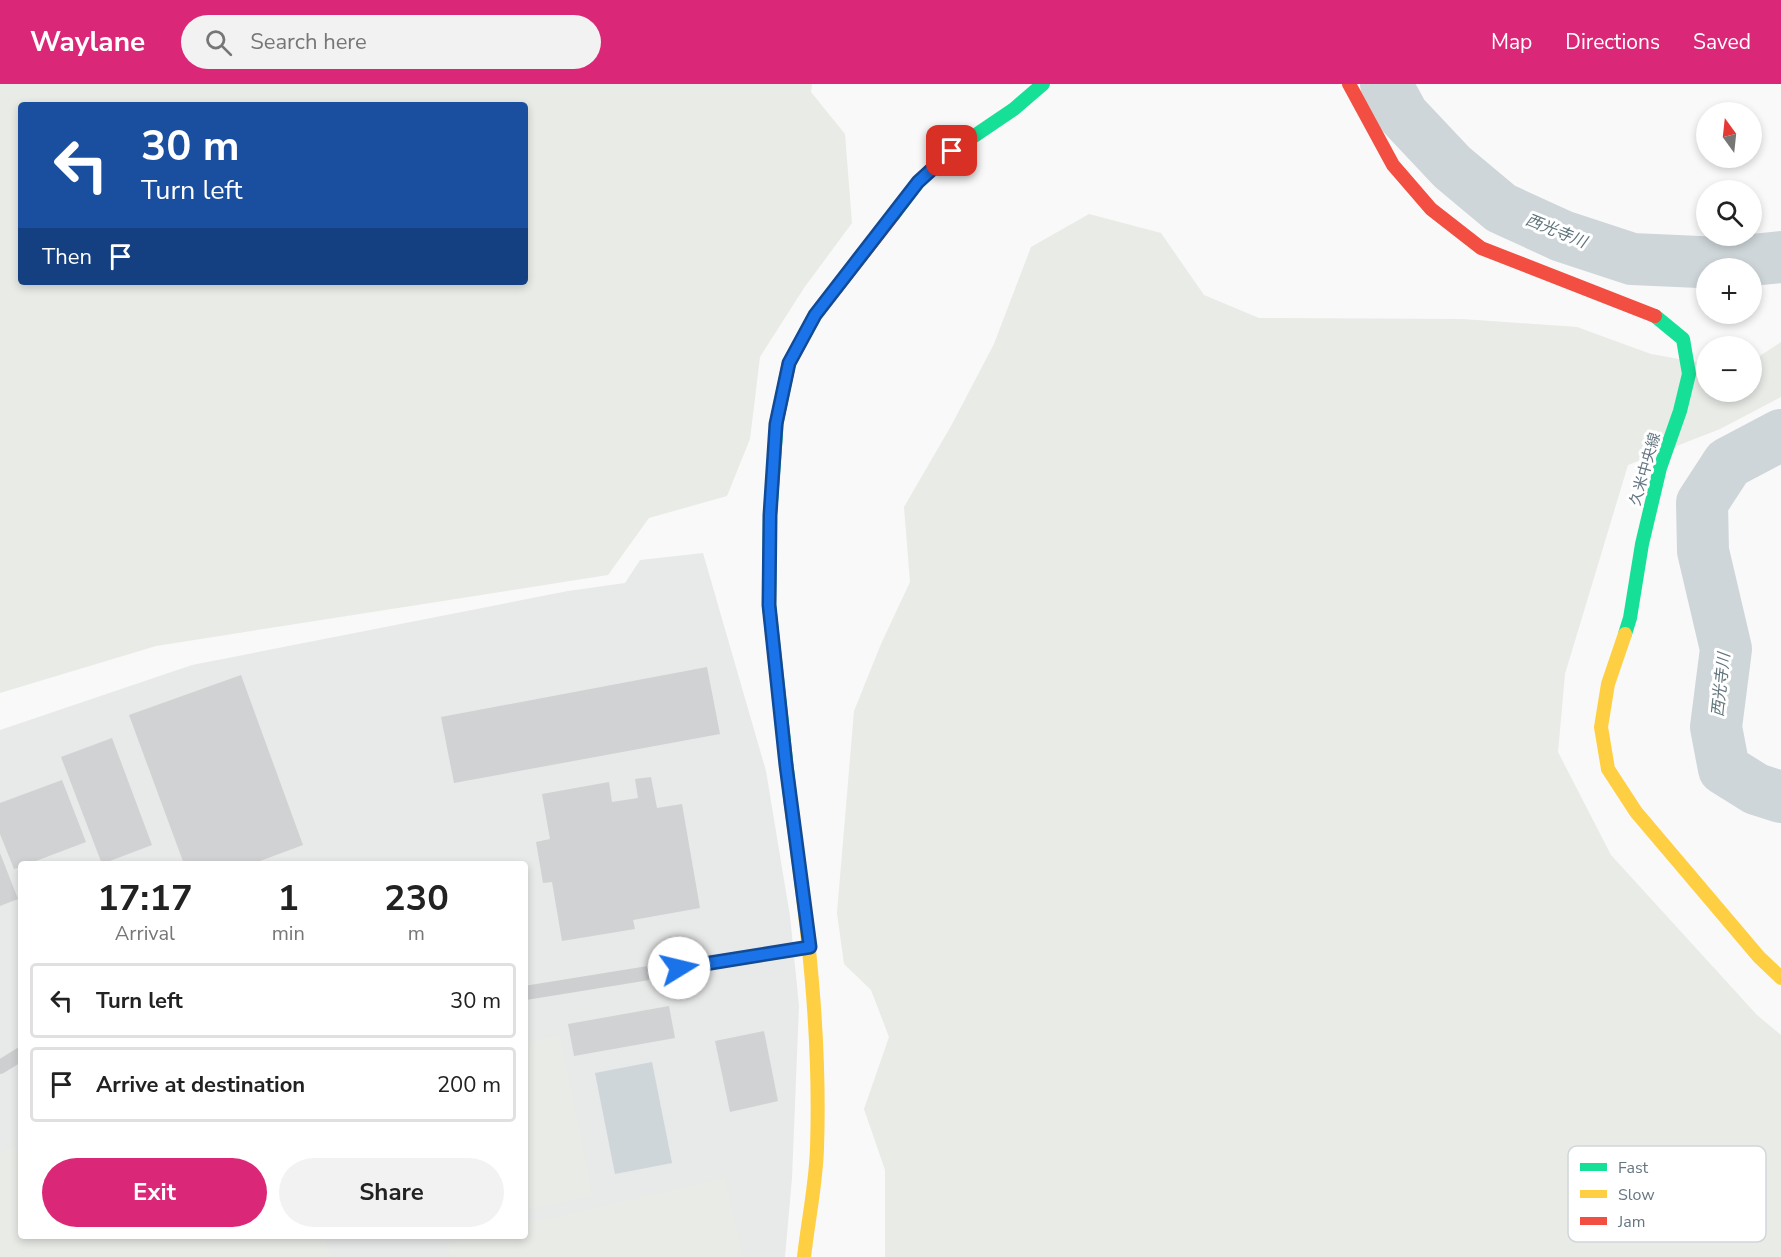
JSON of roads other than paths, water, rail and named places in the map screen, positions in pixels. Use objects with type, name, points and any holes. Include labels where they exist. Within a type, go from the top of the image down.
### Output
[{"type":"street","points":[[804,1257],[817,1149],[817,1041],[810,947],[786,765],[769,605],[770,515],[776,424],[789,363],[815,315],[918,182],[952,151],[1014,109],[1043,84]]},
{"type":"street","name":"久米中央線","points":[[1349,84],[1393,165],[1431,209],[1481,248],[1653,314],[1683,339],[1689,374],[1655,490],[1642,544],[1630,618],[1608,684],[1601,727],[1608,770],[1636,812],[1759,957],[1781,978]]},
{"type":"lane","points":[[528,993],[810,947]]},
{"type":"lane","points":[[0,1067],[18,1056]]},
{"type":"waterway","name":"西光寺川","points":[[1386,84],[1403,115],[1452,167],[1501,208],[1562,236],[1632,259],[1722,263],[1781,257]]},
{"type":"waterway","name":"西光寺川","points":[[1781,435],[1728,463],[1702,503],[1703,551],[1726,649],[1716,727],[1724,769],[1756,789],[1781,797]]}]
